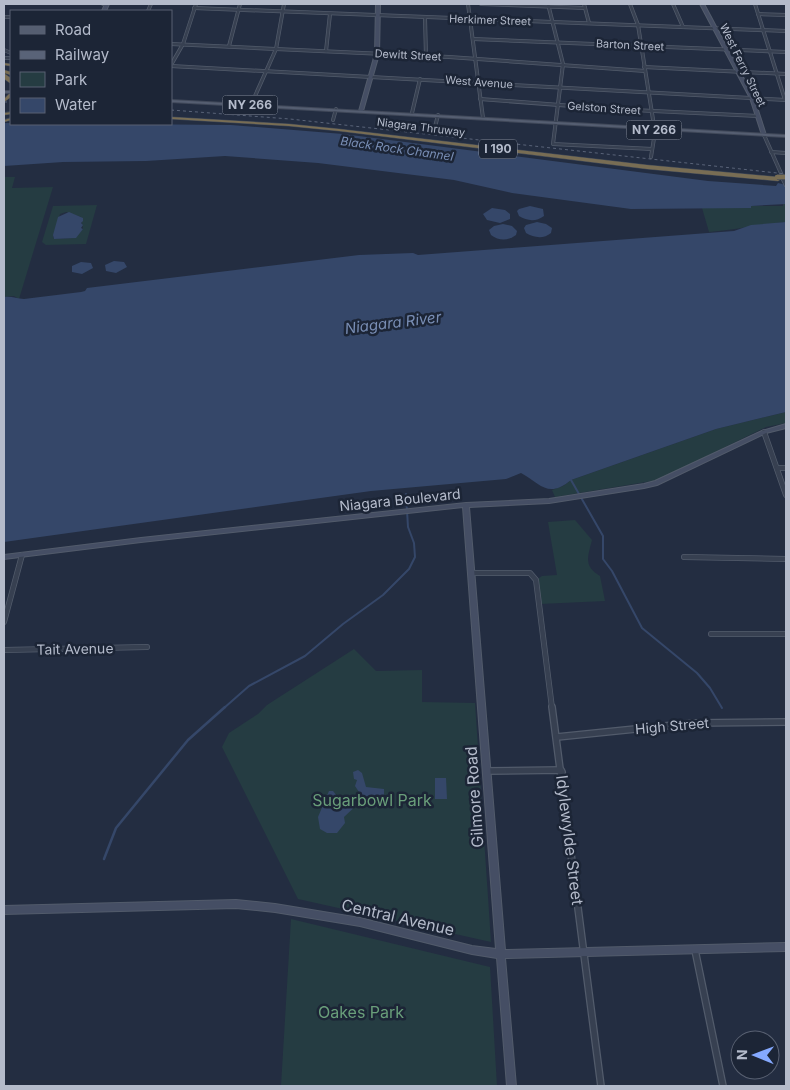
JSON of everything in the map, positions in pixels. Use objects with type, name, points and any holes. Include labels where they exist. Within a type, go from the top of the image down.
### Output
[{"type":"highway","name":"Niagara Thruway","points":[[172,117],[220,119],[339,130],[647,167],[778,178],[786,181]]},
{"type":"main road","points":[[361,111],[377,54],[378,4]]},
{"type":"main road","name":"West Ferry Street","points":[[702,4],[752,98],[764,135]]},
{"type":"main road","name":"NY 266","points":[[172,101],[412,113],[555,124],[786,136]]},
{"type":"main road","name":"Niagara Boulevard","points":[[4,557],[150,539],[466,505],[549,501],[644,486],[660,482],[764,432],[786,426]]},
{"type":"main road","name":"Gilmore Road","points":[[466,505],[511,1086]]},
{"type":"main road","name":"Central Avenue","points":[[4,910],[242,905],[275,908],[360,922],[472,950],[501,954],[786,947]]},
{"type":"street","points":[[102,4],[107,4]]},
{"type":"street","points":[[172,63],[183,44],[196,4]]},
{"type":"street","points":[[229,46],[240,4]]},
{"type":"street","points":[[251,105],[276,49],[284,4]]},
{"type":"street","points":[[468,4],[483,118]]},
{"type":"street","points":[[481,4],[549,5],[585,8]]},
{"type":"street","points":[[584,4],[590,23]]},
{"type":"street","points":[[630,4],[638,25],[654,130],[651,157]]},
{"type":"street","points":[[673,4],[683,26]]},
{"type":"street","points":[[755,4],[785,100]]},
{"type":"street","points":[[549,5],[563,65],[553,144],[652,149]]},
{"type":"street","name":"Herkimer Street","points":[[194,8],[786,31]]},
{"type":"street","points":[[326,51],[330,14]]},
{"type":"street","points":[[758,14],[786,15]]},
{"type":"street","points":[[425,18],[426,56]]},
{"type":"street","name":"Barton Street","points":[[473,39],[786,52]]},
{"type":"street","name":"Dewitt Street","points":[[172,44],[426,56],[563,65],[786,74]]},
{"type":"street","name":"West Avenue","points":[[172,65],[478,82],[648,94],[785,100]]},
{"type":"street","points":[[412,113],[420,79]]},
{"type":"street","name":"Gelston Street","points":[[480,99],[651,111],[758,116]]},
{"type":"street","points":[[333,120],[336,109]]},
{"type":"street","points":[[359,117],[361,111]]},
{"type":"street","points":[[434,130],[438,115]]},
{"type":"street","points":[[764,135],[786,181]]},
{"type":"street","points":[[771,152],[786,153]]},
{"type":"street","points":[[764,432],[786,495]]},
{"type":"street","points":[[776,468],[786,468]]},
{"type":"street","points":[[4,622],[22,554]]},
{"type":"street","points":[[684,557],[786,558]]},
{"type":"street","name":"Idylewylde Street","points":[[471,573],[530,573],[536,580],[601,1086]]},
{"type":"street","points":[[711,634],[786,634]]},
{"type":"street","name":"Tait Avenue","points":[[4,650],[147,647]]},
{"type":"street","name":"High Street","points":[[557,736],[694,724],[786,722]]},
{"type":"street","points":[[487,771],[561,770],[562,772]]},
{"type":"street","points":[[695,950],[723,1086]]},
{"type":"green space","points":[[4,177],[15,177],[12,188],[53,187],[19,299],[14,296],[4,297]]},
{"type":"green space","points":[[783,204],[786,204],[786,222],[709,232],[702,208],[751,208],[750,206],[783,206]]},
{"type":"green space","points":[[97,205],[86,244],[46,245],[42,242],[53,206]],"holes":[[[66,212],[81,217],[83,229],[74,238],[54,239],[60,214]]]},
{"type":"green space","points":[[786,412],[786,423],[766,427],[658,480],[555,497],[552,490],[563,486],[571,480],[716,429]]},
{"type":"green space","points":[[575,520],[592,540],[588,560],[591,568],[600,576],[605,601],[540,604],[535,581],[542,576],[557,575],[548,522]]},
{"type":"green space","name":"Sugarbowl Park","points":[[354,649],[376,671],[422,670],[422,702],[475,703],[491,942],[298,899],[222,747],[229,733],[258,714],[267,705]]},
{"type":"green space","name":"Oakes Park","points":[[291,919],[490,967],[497,1086],[281,1086]]},
{"type":"water","name":"Black Rock Channel","points":[[4,123],[10,123],[10,125],[231,125],[343,134],[708,181],[776,186],[778,183],[786,185],[786,204],[751,206],[751,208],[631,209],[512,193],[454,180],[318,163],[225,156],[4,166]]},
{"type":"water","points":[[530,206],[543,209],[544,216],[532,220],[519,216],[517,211],[519,209]]},
{"type":"water","points":[[492,208],[505,210],[510,214],[510,219],[500,223],[487,220],[483,214]]},
{"type":"water","points":[[69,212],[83,218],[81,228],[83,229],[76,238],[54,239],[53,235],[58,217]]},
{"type":"water","points":[[537,222],[552,228],[551,233],[539,237],[526,233],[524,228],[526,225]]},
{"type":"water","name":"Niagara River","points":[[786,222],[786,412],[716,429],[571,480],[563,486],[550,489],[545,488],[521,473],[506,479],[371,491],[4,542],[4,297],[24,299],[81,292],[87,288],[359,255],[413,253],[418,255],[734,231],[751,225]]},
{"type":"water","points":[[503,224],[512,226],[517,231],[516,235],[503,240],[491,235],[489,230],[494,226]]},
{"type":"water","points":[[114,261],[124,262],[127,267],[116,273],[106,271],[105,265]]},
{"type":"water","points":[[81,262],[91,263],[93,268],[82,274],[72,272],[72,266]]},
{"type":"water","points":[[358,770],[362,773],[366,787],[384,789],[384,795],[361,801],[344,817],[345,823],[337,833],[327,833],[320,829],[318,817],[329,791],[333,791],[341,801],[347,803],[358,798],[359,792],[355,786],[357,780],[354,779],[353,772]]},
{"type":"water","points":[[435,778],[446,778],[447,799],[435,799]]},
{"type":"waterway","points":[[571,480],[603,536],[603,559],[612,571],[642,628],[697,673],[710,688],[722,708]]},
{"type":"waterway","points":[[224,708],[249,686],[305,656],[343,624],[383,595],[409,569],[415,557],[414,543],[408,527],[406,494]]},
{"type":"waterway","points":[[104,859],[116,828],[188,740],[225,707]]},
{"type":"railway","points":[[4,102],[10,102]]},
{"type":"railway","points":[[172,110],[290,119],[786,174]]}]
